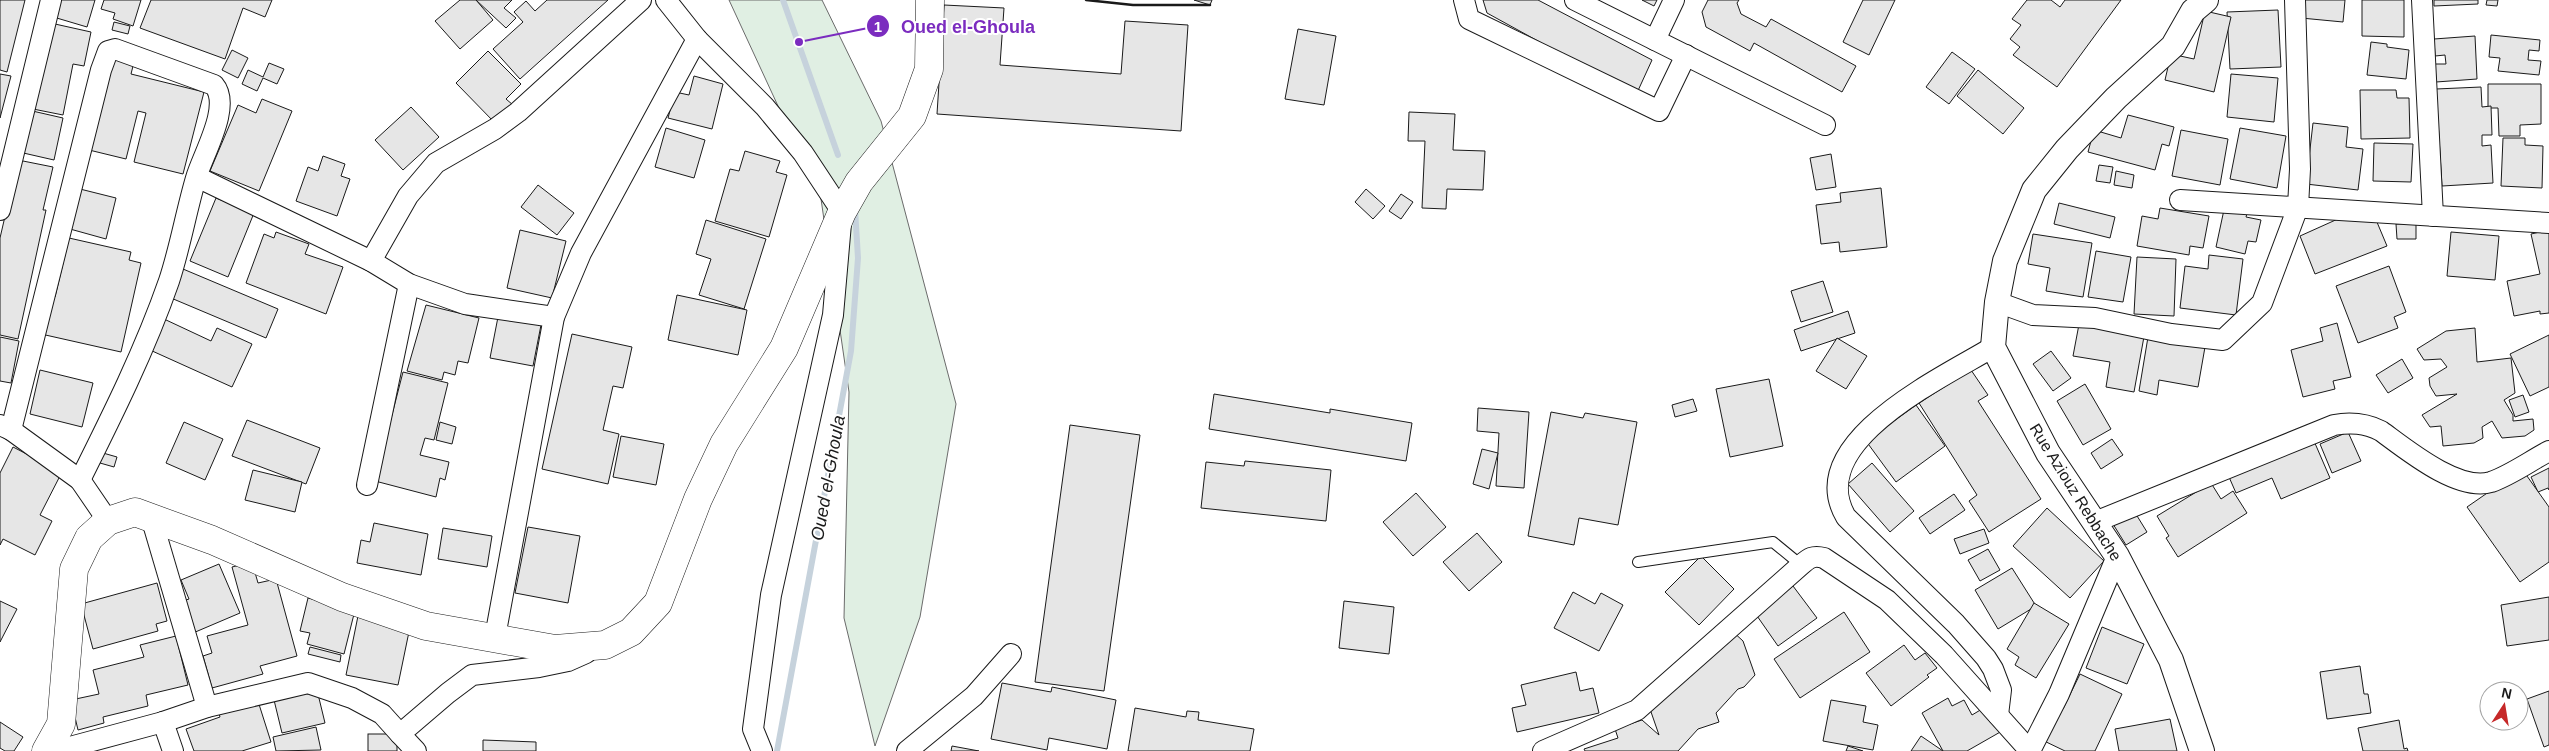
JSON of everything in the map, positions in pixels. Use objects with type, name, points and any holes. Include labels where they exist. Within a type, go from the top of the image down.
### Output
[{"type":"main road","points":[[46,751],[61,724],[74,568],[89,538],[108,521],[135,512],[212,540],[342,597],[426,626],[555,649],[605,645],[632,632],[658,603],[698,499],[724,444],[784,348],[842,212],[860,182],[912,116],[930,69],[930,0]]},
{"type":"street","points":[[0,210],[51,0]]},
{"type":"street","points":[[371,260],[408,196],[436,164],[495,129],[518,112],[641,0]]},
{"type":"street","points":[[666,0],[697,39],[765,107],[803,153],[842,212],[833,315],[771,595],[753,729],[762,751]]},
{"type":"street","points":[[1464,0],[1469,19],[1659,111],[1686,55]]},
{"type":"street","points":[[1575,0],[1825,125]]},
{"type":"street","points":[[1655,40],[1674,0]]},
{"type":"street","points":[[1997,302],[2033,315],[2095,318],[2171,334],[2223,340],[2262,303],[2298,207],[2300,169],[2295,0]]},
{"type":"street","points":[[2422,0],[2433,216]]},
{"type":"street","points":[[1998,715],[2001,690],[1993,668],[1956,624],[1850,522],[1841,508],[1837,486],[1844,465],[1874,423],[1892,408],[1993,347],[1997,302],[2006,261],[2034,190],[2066,149],[2116,98],[2173,46],[2197,4]]},
{"type":"street","points":[[495,637],[554,317],[581,253],[697,39]]},
{"type":"street","points":[[80,480],[119,401],[168,281],[197,177],[220,113],[220,92],[214,85],[115,49],[108,51],[101,70],[6,427],[80,480],[108,521]]},
{"type":"street","points":[[197,177],[371,260],[409,284],[465,304],[554,317]]},
{"type":"street","points":[[2180,200],[2549,223]]},
{"type":"street","points":[[367,485],[409,284]]},
{"type":"street","name":"Rue Aziouz Rebbache","points":[[1993,347],[2048,453],[2117,556],[2171,660],[2202,751]]},
{"type":"street","points":[[2095,522],[2334,425],[2346,423],[2364,424],[2381,431],[2455,479],[2472,484],[2498,479],[2549,451]]},
{"type":"street","points":[[151,517],[207,707]]},
{"type":"street","points":[[1543,751],[1636,710],[1801,565],[1810,558],[1824,558],[1887,600],[1944,656],[2030,751],[2059,694],[2117,556]]},
{"type":"street","points":[[400,734],[472,675],[539,667],[568,661],[605,645]]},
{"type":"street","points":[[906,751],[974,696],[1011,654]]},
{"type":"street","points":[[55,751],[163,722],[207,707],[308,683],[352,698],[382,714],[416,751]]},
{"type":"street","points":[[163,722],[173,751]]},
{"type":"lane","points":[[1638,562],[1773,542],[1801,565]]},
{"type":"green space","points":[[729,0],[822,0],[881,121],[956,404],[920,617],[875,746],[844,618],[849,392],[821,199]]},
{"type":"building","points":[[0,0],[25,0],[7,72],[0,70]]},
{"type":"building","points":[[54,0],[95,0],[87,27],[50,16]]},
{"type":"building","points":[[104,0],[141,0],[133,26],[113,19],[115,13],[101,9]]},
{"type":"building","points":[[151,0],[272,0],[265,17],[243,8],[225,59],[140,28]]},
{"type":"building","points":[[460,0],[476,0],[493,20],[460,49],[435,21]]},
{"type":"building","points":[[476,0],[512,0],[504,8],[516,18],[506,28]]},
{"type":"building","points":[[547,0],[608,0],[520,79],[493,49],[523,22],[514,12],[526,1],[535,11]]},
{"type":"building","points":[[1194,0],[1212,0],[1210,5]]},
{"type":"building","points":[[1483,0],[1538,0],[1652,60],[1636,95],[1487,13]]},
{"type":"building","points":[[1642,0],[1657,0],[1654,6]]},
{"type":"building","points":[[1708,0],[1739,0],[1737,3],[1741,14],[1766,27],[1771,19],[1856,66],[1842,92],[1754,43],[1750,51],[1706,27],[1702,12]]},
{"type":"building","points":[[1863,0],[1895,0],[1869,55],[1843,42]]},
{"type":"building","points":[[2027,0],[2051,0],[2060,7],[2065,0],[2121,0],[2057,87],[2013,55],[2020,47],[2010,39],[2021,25],[2012,19]]},
{"type":"building","points":[[2303,0],[2345,0],[2343,22],[2301,18]]},
{"type":"building","points":[[2362,0],[2404,0],[2404,37],[2362,36]]},
{"type":"building","points":[[2434,0],[2478,0],[2478,4],[2434,6]]},
{"type":"building","points":[[2487,0],[2498,0],[2497,6],[2486,5]]},
{"type":"building","points":[[944,5],[1004,8],[1000,65],[1121,74],[1125,21],[1188,25],[1181,131],[937,114]]},
{"type":"building","points":[[2278,10],[2281,67],[2230,69],[2227,12]]},
{"type":"building","points":[[2205,11],[2231,17],[2214,92],[2165,80],[2171,54],[2194,59]]},
{"type":"building","points":[[46,22],[91,32],[84,66],[73,64],[63,115],[28,108]]},
{"type":"building","points":[[114,22],[130,26],[128,34],[112,30]]},
{"type":"building","points":[[1298,29],[1336,36],[1324,105],[1285,99]]},
{"type":"building","points":[[2491,35],[2540,40],[2539,51],[2529,50],[2528,60],[2541,61],[2539,75],[2498,71],[2500,58],[2489,57]]},
{"type":"building","points":[[2475,36],[2477,79],[2436,82],[2435,64],[2446,64],[2445,55],[2435,56],[2434,39]]},
{"type":"building","points":[[2371,42],[2387,44],[2387,47],[2409,50],[2406,79],[2367,75]]},
{"type":"building","points":[[232,50],[248,58],[238,78],[222,70]]},
{"type":"building","points":[[488,51],[521,84],[506,99],[513,105],[495,123],[456,83]]},
{"type":"building","points":[[1952,52],[1975,69],[1949,104],[1926,87]]},
{"type":"building","points":[[113,56],[134,62],[131,74],[204,92],[183,174],[134,162],[146,113],[138,111],[126,159],[89,150]]},
{"type":"building","points":[[269,63],[284,69],[277,84],[263,78],[257,91],[242,84],[248,70],[263,77]]},
{"type":"building","points":[[1978,70],[2024,108],[2003,134],[1957,96]]},
{"type":"building","points":[[0,74],[11,76],[0,118]]},
{"type":"building","points":[[2231,74],[2278,78],[2274,122],[2227,117]]},
{"type":"building","points":[[694,76],[723,84],[712,129],[668,118],[675,92],[689,95]]},
{"type":"building","points":[[2488,84],[2541,84],[2541,124],[2520,125],[2520,136],[2499,136],[2498,108],[2488,108]]},
{"type":"building","points":[[2481,87],[2482,107],[2491,106],[2492,135],[2482,135],[2482,146],[2491,145],[2493,183],[2442,186],[2436,89]]},
{"type":"building","points":[[2360,90],[2396,90],[2397,98],[2409,98],[2410,138],[2361,139]]},
{"type":"building","points":[[262,99],[292,111],[259,191],[210,171],[238,105],[256,113]]},
{"type":"building","points":[[411,107],[439,137],[403,170],[375,140]]},
{"type":"building","points":[[28,110],[63,118],[54,160],[19,152]]},
{"type":"building","points":[[1409,112],[1455,114],[1453,150],[1485,151],[1483,190],[1447,189],[1446,209],[1422,208],[1425,141],[1408,141]]},
{"type":"building","points":[[2128,115],[2174,127],[2169,146],[2162,144],[2155,170],[2088,152],[2094,130],[2121,138]]},
{"type":"building","points":[[2313,123],[2348,127],[2346,147],[2363,149],[2358,190],[2306,184]]},
{"type":"building","points":[[666,128],[705,140],[694,178],[655,167]]},
{"type":"building","points":[[2240,128],[2286,136],[2277,188],[2230,179]]},
{"type":"building","points":[[2181,130],[2228,139],[2220,185],[2172,176]]},
{"type":"building","points":[[2503,138],[2525,138],[2525,145],[2543,146],[2542,188],[2501,186]]},
{"type":"building","points":[[2374,143],[2413,144],[2411,182],[2373,181]]},
{"type":"building","points":[[745,151],[780,161],[776,172],[787,175],[769,237],[715,221],[730,169],[739,171]]},
{"type":"building","points":[[1831,154],[1836,187],[1816,190],[1810,158]]},
{"type":"building","points":[[323,156],[345,164],[341,176],[350,179],[337,216],[296,201],[308,167],[318,171]]},
{"type":"building","points":[[18,160],[53,167],[43,210],[46,210],[18,339],[0,335],[0,238]]},
{"type":"building","points":[[2099,165],[2113,167],[2110,183],[2096,181]]},
{"type":"building","points":[[2116,171],[2134,175],[2132,188],[2114,185]]},
{"type":"building","points":[[538,185],[574,213],[557,235],[521,207]]},
{"type":"building","points":[[1881,188],[1887,247],[1840,252],[1839,242],[1821,244],[1816,205],[1841,202],[1840,193]]},
{"type":"building","points":[[80,189],[116,198],[106,239],[70,229]]},
{"type":"building","points":[[1366,189],[1385,206],[1373,219],[1355,202]]},
{"type":"building","points":[[1401,194],[1413,202],[1401,219],[1389,211]]},
{"type":"building","points":[[216,198],[254,213],[228,277],[190,261]]},
{"type":"building","points":[[2059,203],[2115,217],[2110,238],[2054,224]]},
{"type":"building","points":[[2225,205],[2248,210],[2246,217],[2261,220],[2256,242],[2248,241],[2245,254],[2216,247]]},
{"type":"building","points":[[2160,208],[2209,216],[2203,248],[2190,246],[2189,255],[2137,246],[2142,216],[2158,219]]},
{"type":"building","points":[[2374,215],[2387,246],[2315,274],[2300,236],[2340,218]]},
{"type":"building","points":[[706,220],[766,239],[744,309],[699,295],[711,259],[696,254]]},
{"type":"building","points":[[2416,223],[2416,239],[2397,239],[2396,224]]},
{"type":"building","points":[[520,230],[566,241],[552,298],[507,288]]},
{"type":"building","points":[[2549,230],[2549,313],[2540,314],[2540,311],[2514,316],[2507,281],[2540,274],[2531,234]]},
{"type":"building","points":[[276,232],[309,244],[305,254],[343,267],[326,314],[246,283],[264,234],[274,238]]},
{"type":"building","points":[[2451,232],[2499,236],[2495,280],[2447,276]]},
{"type":"building","points":[[2033,234],[2092,243],[2083,297],[2046,291],[2050,268],[2028,264]]},
{"type":"building","points":[[69,238],[131,252],[129,260],[141,263],[121,352],[41,334],[50,296],[55,297]]},
{"type":"building","points":[[2096,251],[2131,257],[2123,302],[2088,297]]},
{"type":"building","points":[[2209,255],[2243,259],[2236,315],[2180,308],[2185,266],[2208,269]]},
{"type":"building","points":[[2137,257],[2176,259],[2174,316],[2134,314]]},
{"type":"building","points":[[2389,266],[2406,312],[2394,317],[2398,328],[2358,343],[2336,286]]},
{"type":"building","points":[[183,269],[278,309],[266,338],[171,298]]},
{"type":"building","points":[[1823,281],[1833,312],[1801,322],[1791,291]]},
{"type":"building","points":[[677,295],[747,310],[738,355],[668,340]]},
{"type":"building","points":[[426,305],[479,318],[468,363],[458,361],[455,375],[444,372],[442,380],[407,371]]},
{"type":"building","points":[[1848,311],[1855,333],[1801,351],[1794,330]]},
{"type":"building","points":[[498,317],[541,325],[533,366],[490,358]]},
{"type":"building","points":[[164,319],[211,341],[217,328],[252,344],[232,387],[150,350]]},
{"type":"building","points":[[2080,319],[2145,331],[2134,392],[2106,387],[2110,362],[2073,356]]},
{"type":"building","points":[[2337,323],[2351,377],[2333,381],[2335,389],[2303,397],[2291,350],[2323,341],[2320,328]]},
{"type":"building","points":[[2475,328],[2477,362],[2511,358],[2515,393],[2504,400],[2513,415],[2513,421],[2533,419],[2534,430],[2525,436],[2502,438],[2492,421],[2482,427],[2483,438],[2474,443],[2443,446],[2441,426],[2430,427],[2422,415],[2457,394],[2436,396],[2430,386],[2429,378],[2447,367],[2441,359],[2424,360],[2417,349],[2446,331]]},
{"type":"building","points":[[572,334],[632,347],[623,388],[613,386],[603,430],[619,434],[608,484],[542,469]]},
{"type":"building","points":[[2549,335],[2549,387],[2530,396],[2510,354]]},
{"type":"building","points":[[0,337],[19,341],[11,383],[0,381]]},
{"type":"building","points":[[2148,337],[2205,347],[2198,387],[2159,380],[2157,395],[2139,391]]},
{"type":"building","points":[[1837,338],[1867,356],[1846,389],[1816,371]]},
{"type":"building","points":[[2051,351],[2071,378],[2053,391],[2033,364]]},
{"type":"building","points":[[2402,359],[2413,378],[2388,393],[2376,375]]},
{"type":"building","points":[[40,370],[93,383],[82,427],[30,414]]},
{"type":"building","points":[[1971,370],[1988,395],[1978,401],[2041,499],[1989,532],[1969,501],[1977,495],[1919,403]]},
{"type":"building","points":[[403,372],[448,383],[434,440],[425,438],[420,455],[449,462],[445,480],[440,478],[436,497],[375,481]]},
{"type":"building","points":[[1769,379],[1783,446],[1730,457],[1716,389]]},
{"type":"building","points":[[2085,384],[2111,429],[2083,445],[2057,401]]},
{"type":"building","points":[[1214,394],[1330,413],[1330,409],[1412,423],[1406,461],[1209,429]]},
{"type":"building","points":[[2523,395],[2529,412],[2515,417],[2509,400]]},
{"type":"building","points":[[1693,399],[1697,411],[1675,417],[1672,405]]},
{"type":"building","points":[[1916,405],[1945,446],[1896,482],[1866,441]]},
{"type":"building","points":[[1478,408],[1529,412],[1524,488],[1496,486],[1499,433],[1477,431]]},
{"type":"building","points":[[1551,412],[1583,418],[1585,413],[1637,422],[1618,525],[1579,518],[1574,545],[1528,536]]},
{"type":"building","points":[[247,420],[320,448],[306,484],[232,456]]},
{"type":"building","points":[[184,422],[223,439],[205,480],[166,463]]},
{"type":"building","points":[[440,422],[456,427],[452,444],[436,440]]},
{"type":"building","points":[[1070,425],[1140,435],[1104,691],[1035,682]]},
{"type":"building","points":[[2348,432],[2361,461],[2332,473],[2320,444]]},
{"type":"building","points":[[621,436],[664,444],[656,485],[613,477]]},
{"type":"building","points":[[2112,439],[2123,455],[2101,469],[2091,453]]},
{"type":"building","points":[[2314,441],[2330,478],[2281,499],[2272,478],[2236,493],[2229,477]]},
{"type":"building","points":[[13,447],[62,472],[40,515],[52,521],[35,555],[3,539],[0,545],[0,473]]},
{"type":"building","points":[[1482,449],[1498,453],[1489,489],[1473,484]]},
{"type":"building","points":[[103,453],[117,457],[114,467],[100,463]]},
{"type":"building","points":[[1245,461],[1331,470],[1326,521],[1201,508],[1206,462],[1244,466]]},
{"type":"building","points":[[1872,463],[1914,511],[1890,532],[1848,484]]},
{"type":"building","points":[[2549,468],[2549,490],[2548,488],[2538,492],[2531,477]]},
{"type":"building","points":[[2522,469],[2549,507],[2549,562],[2520,582],[2467,507]]},
{"type":"building","points":[[253,470],[302,482],[295,512],[245,500]]},
{"type":"building","points":[[2211,483],[2221,499],[2233,491],[2247,513],[2178,557],[2166,538],[2169,536],[2157,516]]},
{"type":"building","points":[[1416,493],[1446,527],[1413,556],[1383,522]]},
{"type":"building","points":[[1954,494],[1965,510],[1930,534],[1919,518]]},
{"type":"building","points":[[2047,508],[2104,561],[2070,598],[2013,546]]},
{"type":"building","points":[[2134,511],[2147,532],[2126,545],[2113,524]]},
{"type":"building","points":[[374,523],[428,534],[421,575],[357,563],[361,540],[370,542]]},
{"type":"building","points":[[528,527],[580,536],[568,603],[515,593]]},
{"type":"building","points":[[443,528],[492,536],[487,567],[438,559]]},
{"type":"building","points":[[1984,529],[1989,543],[1960,554],[1954,539]]},
{"type":"building","points":[[1477,533],[1502,562],[1469,591],[1443,562]]},
{"type":"building","points":[[1988,549],[2000,570],[1980,581],[1968,560]]},
{"type":"building","points":[[1701,556],[1734,589],[1699,625],[1665,592]]},
{"type":"building","points":[[252,562],[258,583],[276,579],[297,656],[260,666],[263,674],[212,688],[203,656],[212,653],[207,636],[248,625],[232,567]]},
{"type":"building","points":[[219,564],[240,613],[193,633],[180,602],[189,599],[181,580]]},
{"type":"building","points":[[2012,568],[2036,606],[1998,629],[1975,590]]},
{"type":"building","points":[[157,583],[167,621],[156,624],[158,631],[93,649],[81,604]]},
{"type":"building","points":[[1793,586],[1817,618],[1778,646],[1755,613]]},
{"type":"building","points":[[1573,592],[1595,604],[1601,593],[1623,605],[1599,651],[1554,628]]},
{"type":"building","points":[[2549,597],[2549,640],[2507,646],[2501,605]]},
{"type":"building","points":[[308,598],[355,610],[344,654],[307,644],[310,633],[300,631]]},
{"type":"building","points":[[0,601],[17,609],[0,642]]},
{"type":"building","points":[[1344,601],[1394,607],[1389,654],[1339,648]]},
{"type":"building","points":[[2034,603],[2069,624],[2036,678],[2015,665],[2019,657],[2007,649]]},
{"type":"building","points":[[359,611],[411,622],[398,685],[346,675]]},
{"type":"building","points":[[1844,612],[1870,652],[1800,698],[1774,659]]},
{"type":"building","points":[[2102,627],[2144,644],[2127,684],[2086,668]]},
{"type":"building","points":[[1730,629],[1743,641],[1755,675],[1744,687],[1738,689],[1716,713],[1719,722],[1698,729],[1678,751],[1585,751],[1584,749],[1618,738],[1615,729],[1642,720],[1659,735],[1650,709]]},
{"type":"building","points":[[176,636],[188,685],[146,695],[148,706],[103,717],[104,723],[78,730],[71,700],[99,694],[93,670],[144,657],[140,645]]},
{"type":"building","points":[[1904,645],[1915,660],[1925,653],[1937,668],[1927,675],[1929,677],[1891,706],[1866,673]]},
{"type":"building","points":[[310,647],[341,655],[340,662],[308,654]]},
{"type":"building","points":[[2360,666],[2364,694],[2368,694],[2371,713],[2327,719],[2320,672]]},
{"type":"building","points":[[1576,672],[1580,691],[1593,688],[1599,713],[1517,732],[1512,708],[1526,705],[1521,685]]},
{"type":"building","points":[[2080,674],[2122,694],[2095,751],[2065,751],[2040,739],[2056,706],[2063,709]]},
{"type":"building","points":[[1002,683],[1051,692],[1052,687],[1116,700],[1107,749],[1049,738],[1047,750],[991,739]]},
{"type":"building","points":[[317,690],[325,723],[282,733],[274,700]]},
{"type":"building","points":[[2549,691],[2549,745],[2544,747],[2529,705],[2529,698]]},
{"type":"building","points":[[257,698],[271,742],[242,751],[194,751],[186,729],[220,717],[218,710]]},
{"type":"building","points":[[1948,698],[1952,706],[1964,700],[1972,715],[1987,706],[2002,731],[1967,751],[1943,751],[1922,713]]},
{"type":"building","points":[[1831,700],[1866,706],[1863,722],[1878,725],[1873,750],[1823,741]]},
{"type":"building","points":[[1135,708],[1186,717],[1187,711],[1199,712],[1198,720],[1254,729],[1250,751],[1128,751]]},
{"type":"building","points":[[2170,719],[2177,751],[2119,751],[2115,729]]},
{"type":"building","points":[[2399,720],[2404,749],[2407,748],[2408,751],[2363,751],[2358,728]]},
{"type":"building","points":[[0,722],[23,737],[14,751],[5,751],[0,748]]},
{"type":"building","points":[[316,727],[321,750],[276,751],[273,737]]},
{"type":"building","points":[[368,734],[397,734],[397,751],[368,751]]},
{"type":"building","points":[[1921,736],[1943,751],[1911,751]]},
{"type":"building","points":[[483,740],[536,742],[536,751],[483,751]]},
{"type":"building","points":[[952,746],[979,751],[951,751]]},
{"type":"building","points":[[1848,746],[1863,751],[1846,751]]},
{"type":"waterway","name":"Oued el-Ghoula","points":[[783,0],[838,155]]},
{"type":"waterway","name":"Oued el-Ghoula","points":[[777,751],[851,351],[858,258],[855,209]]},
{"type":"wall","points":[[1086,0],[1133,5],[1210,5]]},
{"type":"place","name":"Oued el-Ghoula","points":[[799,42]]}]
